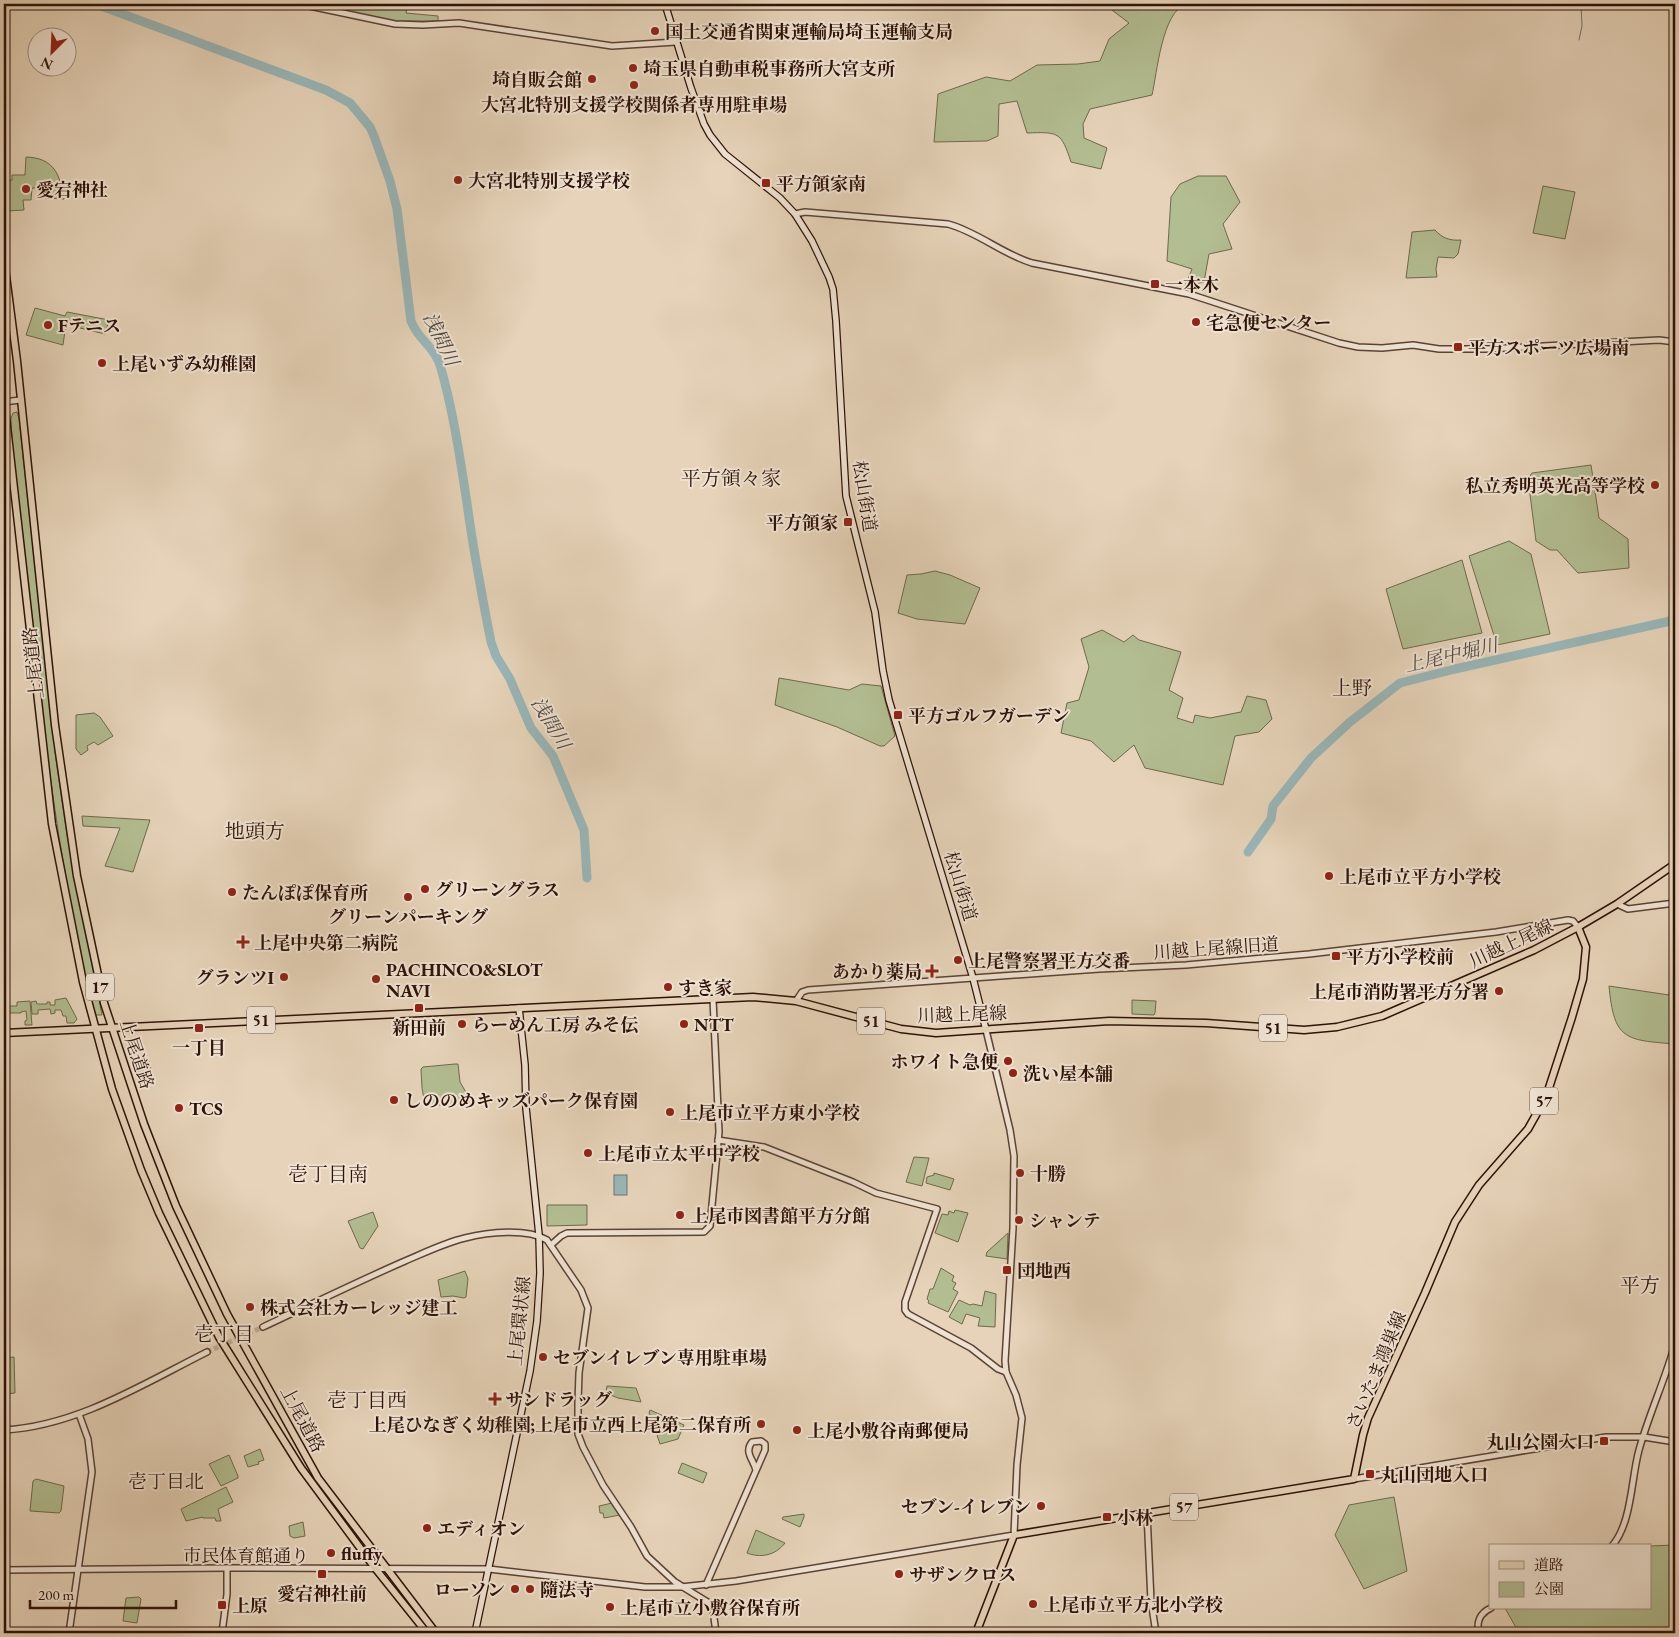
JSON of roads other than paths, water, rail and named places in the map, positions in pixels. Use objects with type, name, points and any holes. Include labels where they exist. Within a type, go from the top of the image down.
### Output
[{"type":"main road","name":"松山街道","points":[[665,4],[698,109],[710,135],[725,154],[780,198],[795,214],[820,257],[833,289],[844,464],[850,514],[875,612],[889,700],[973,978],[986,1030]]},
{"type":"main road","name":"上尾道路","points":[[4,260],[55,725],[68,822],[77,876],[104,1003],[134,1094],[172,1198],[227,1314],[318,1478],[436,1633]]},
{"type":"main road","name":"上尾道路","points":[[4,401],[52,824],[73,940],[112,1089],[141,1170],[170,1238],[212,1322],[253,1394],[292,1454],[375,1568],[427,1633]]},
{"type":"main road","name":"川越上尾線","points":[[4,1033],[753,997],[796,1001],[877,1023],[912,1031],[936,1033],[1109,1021],[1206,1023],[1304,1030],[1337,1027],[1391,1012],[1510,962],[1578,927],[1617,904],[1675,864]]},
{"type":"main road","name":"さいたま鴻巣線","points":[[1354,1479],[1368,1418],[1455,1222],[1479,1185],[1528,1129],[1546,1097],[1572,1017],[1582,978],[1586,947],[1578,927]]},
{"type":"main road","name":"上尾環状線","points":[[475,1633],[530,1371],[536,1331],[540,1275],[539,1235],[526,1108],[519,1008]]},
{"type":"main road","name":"57","points":[[1014,1535],[1354,1479]]},
{"type":"main road","points":[[976,1633],[1014,1535]]},
{"type":"street","points":[[300,4],[395,24],[459,23],[612,46],[676,42]]},
{"type":"street","points":[[795,214],[805,212],[948,224],[968,231],[1026,261],[1189,294],[1349,346],[1375,348],[1413,346],[1470,350],[1659,340],[1675,342]]},
{"type":"street","points":[[4,401],[20,400]]},
{"type":"street","points":[[1617,904],[1628,909],[1675,903]]},
{"type":"street","name":"川越上尾線旧道","points":[[796,1001],[802,992],[808,990],[1186,965],[1309,954],[1504,931],[1568,920],[1573,921],[1578,927]]},
{"type":"street","points":[[551,1245],[567,1233],[704,1232],[710,1226],[718,1140],[713,999]]},
{"type":"street","points":[[986,1030],[1010,1130],[1015,1164],[1006,1372],[1016,1395],[1022,1418],[1014,1535]]},
{"type":"street","points":[[718,1140],[764,1147],[846,1179],[876,1193],[935,1207],[937,1209],[905,1302],[905,1310],[908,1314],[971,1348],[998,1369],[1006,1372]]},
{"type":"street","points":[[263,1328],[369,1277],[425,1252],[461,1239],[487,1233],[508,1233],[539,1235],[547,1240],[581,1290],[588,1308],[579,1373],[577,1423],[580,1441],[595,1471],[647,1556],[681,1587],[709,1603],[713,1610],[716,1633]]},
{"type":"street","points":[[1613,1544],[1625,1521],[1636,1462],[1675,1344]]},
{"type":"street","points":[[4,1430],[22,1429],[79,1414],[207,1352]]},
{"type":"street","points":[[69,1633],[92,1472],[88,1438],[79,1414]]},
{"type":"street","points":[[1354,1479],[1620,1436],[1644,1437],[1675,1442]]},
{"type":"street","points":[[706,1585],[756,1470],[766,1446],[762,1441],[752,1442],[748,1448],[748,1454],[756,1470]]},
{"type":"street","points":[[1148,1513],[1151,1601],[1156,1633]]},
{"type":"street","name":"市民体育館通り","points":[[4,1570],[227,1568],[489,1569],[645,1587],[681,1587],[706,1585],[1014,1535]]},
{"type":"street","points":[[222,1633],[227,1594],[227,1568]]},
{"type":"street","points":[[1478,1633],[1479,1620],[1489,1609]]},
{"type":"water","points":[[614,1175],[627,1175],[627,1195],[614,1195]]},
{"type":"waterway","name":"浅間川","points":[[96,4],[326,90],[350,103],[370,127],[390,181],[397,209],[411,321],[414,328],[437,358],[449,399],[491,642],[496,656],[510,679],[531,728],[553,756],[584,830],[587,878]]},
{"type":"waterway","points":[[1579,40],[1582,26],[1581,4]]},
{"type":"waterway","name":"上尾中堀川","points":[[1248,852],[1271,819],[1273,806],[1311,758],[1350,722],[1400,683],[1675,620]]},
{"type":"tunnel","points":[[207,1352],[263,1327]]},
{"type":"place","name":"国土交通省関東運輸局埼玉運輸支局","points":[[655,31]]},
{"type":"place","name":"埼玉県自動車税事務所大宮支所","points":[[633,68]]},
{"type":"place","name":"埼自販会館","points":[[592,79]]},
{"type":"place","name":"大宮北特別支援学校関係者専用駐車場","points":[[634,85]]},
{"type":"place","name":"大宮北特別支援学校","points":[[458,180]]},
{"type":"place","name":"平方領家南","points":[[766,183]]},
{"type":"place","name":"愛宕神社","points":[[26,189]]},
{"type":"place","name":"一本木","points":[[1155,284]]},
{"type":"place","name":"宅急便センター","points":[[1196,322]]},
{"type":"place","name":"Fテニス","points":[[48,325]]},
{"type":"place","name":"平方スポーツ広場南","points":[[1458,347]]},
{"type":"place","name":"上尾いずみ幼稚園","points":[[102,363]]},
{"type":"place","name":"私立秀明英光高等学校","points":[[1655,485]]},
{"type":"place","name":"平方領家","points":[[848,522]]},
{"type":"place","name":"平方ゴルフガーデン","points":[[898,715]]},
{"type":"place","name":"上尾市立平方小学校","points":[[1329,876]]},
{"type":"place","name":"グリーングラス","points":[[425,889]]},
{"type":"place","name":"たんぽぽ保育所","points":[[232,892]]},
{"type":"place","name":"グリーンパーキング","points":[[408,897]]},
{"type":"place","name":"上尾中央第二病院","points":[[243,942]]},
{"type":"place","name":"平方小学校前","points":[[1336,956]]},
{"type":"place","name":"上尾警察署平方交番","points":[[958,960]]},
{"type":"place","name":"あかり薬局","points":[[932,971]]},
{"type":"place","name":"グランツⅠ","points":[[284,977]]},
{"type":"place","name":"PACHINCO&SLOT NAVI","points":[[376,979]]},
{"type":"place","name":"すき家","points":[[668,987]]},
{"type":"place","name":"上尾市消防署平方分署","points":[[1499,991]]},
{"type":"place","name":"新田前","points":[[419,1008]]},
{"type":"place","name":"らーめん工房 みそ伝","points":[[462,1024]]},
{"type":"place","name":"NTT","points":[[684,1024]]},
{"type":"place","name":"一丁目","points":[[199,1028]]},
{"type":"place","name":"ホワイト急便","points":[[1008,1061]]},
{"type":"place","name":"洗い屋本舗","points":[[1013,1073]]},
{"type":"place","name":"しののめキッズパーク保育園","points":[[394,1100]]},
{"type":"place","name":"TCS","points":[[179,1108]]},
{"type":"place","name":"上尾市立平方東小学校","points":[[670,1112]]},
{"type":"place","name":"上尾市立太平中学校","points":[[588,1153]]},
{"type":"place","name":"十勝","points":[[1020,1173]]},
{"type":"place","name":"上尾市図書館平方分館","points":[[680,1215]]},
{"type":"place","name":"シャンテ","points":[[1019,1220]]},
{"type":"place","name":"団地西","points":[[1007,1270]]},
{"type":"place","name":"株式会社カーレッジ建工","points":[[250,1307]]},
{"type":"place","name":"セブンイレブン専用駐車場","points":[[543,1357]]},
{"type":"place","name":"サンドラッグ","points":[[495,1399]]},
{"type":"place","name":"上尾ひなぎく幼稚園;上尾市立西上尾第二保育所","points":[[761,1424]]},
{"type":"place","name":"上尾小敷谷南郵便局","points":[[797,1430]]},
{"type":"place","name":"丸山公園入口","points":[[1604,1441]]},
{"type":"place","name":"丸山団地入口","points":[[1370,1474]]},
{"type":"place","name":"セブン-イレブン","points":[[1041,1506]]},
{"type":"place","name":"小林","points":[[1107,1517]]},
{"type":"place","name":"エディオン","points":[[427,1528]]},
{"type":"place","name":"fluffy","points":[[331,1553]]},
{"type":"place","name":"愛宕神社前","points":[[322,1574]]},
{"type":"place","name":"サザンクロス","points":[[899,1574]]},
{"type":"place","name":"ローソン","points":[[515,1589]]},
{"type":"place","name":"隨法寺","points":[[530,1589]]},
{"type":"place","name":"上尾市立平方北小学校","points":[[1033,1604]]},
{"type":"place","name":"上原","points":[[222,1605]]},
{"type":"place","name":"上尾市立小敷谷保育所","points":[[610,1607]]},
{"type":"district","name":"平方領々家","points":[[731,478]]},
{"type":"district","name":"上野","points":[[1352,688]]},
{"type":"district","name":"地頭方","points":[[255,831]]},
{"type":"district","name":"壱丁目南","points":[[328,1174]]},
{"type":"district","name":"平方","points":[[1640,1285]]},
{"type":"district","name":"壱丁目","points":[[224,1334]]},
{"type":"district","name":"壱丁目西","points":[[367,1400]]},
{"type":"district","name":"壱丁目北","points":[[166,1481]]}]
